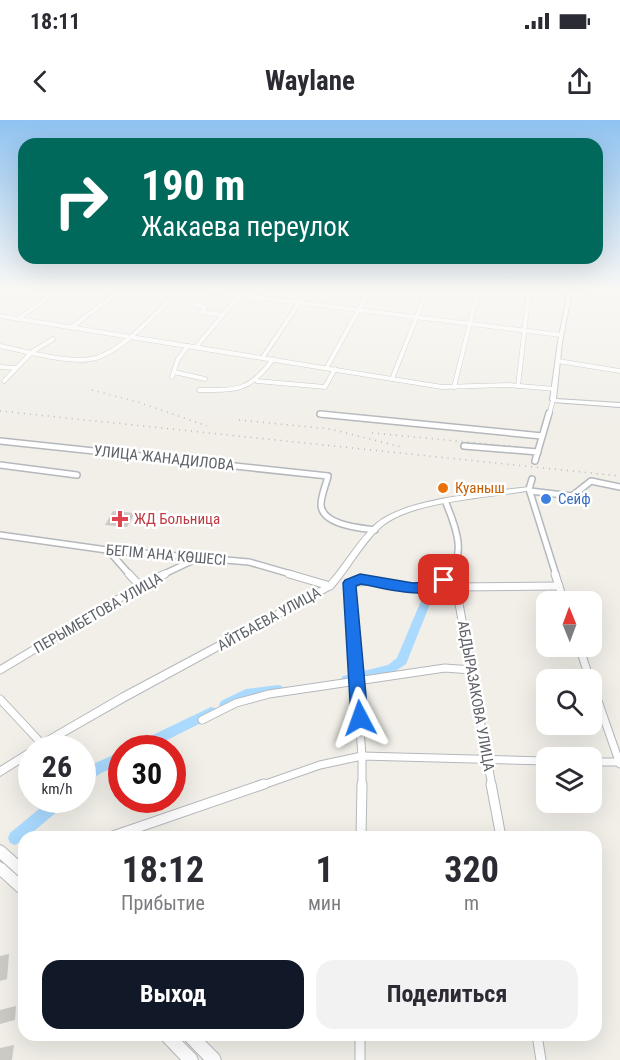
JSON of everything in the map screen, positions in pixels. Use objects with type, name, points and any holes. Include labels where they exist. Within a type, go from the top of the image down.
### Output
[{"type":"main road","points":[[0,851],[18,866]]},
{"type":"main road","points":[[4,871],[18,884]]},
{"type":"main road","points":[[173,1041],[191,1060]]},
{"type":"main road","points":[[196,1041],[214,1060]]},
{"type":"street","points":[[121,335],[454,387],[518,386],[555,389]]},
{"type":"street","points":[[196,347],[206,335]]},
{"type":"street","points":[[263,357],[278,335]]},
{"type":"street","points":[[327,367],[344,335]]},
{"type":"street","points":[[392,378],[408,335]]},
{"type":"street","points":[[454,387],[467,335]]},
{"type":"street","points":[[518,386],[523,335]]},
{"type":"street","points":[[535,461],[554,400],[561,335]]},
{"type":"street","points":[[0,346],[32,352],[96,358],[128,336]]},
{"type":"street","points":[[4,381],[32,352],[53,339]]},
{"type":"street","points":[[188,346],[178,359],[173,375],[205,379]]},
{"type":"street","points":[[200,390],[245,388],[257,381],[273,359]]},
{"type":"street","points":[[558,361],[620,371]]},
{"type":"street","points":[[0,367],[15,368]]},
{"type":"street","points":[[257,381],[325,387],[335,369]]},
{"type":"street","points":[[554,400],[620,405]]},
{"type":"street","points":[[320,414],[543,436]]},
{"type":"street","name":"УЛИЦА ЖАНАДИЛОВА","points":[[0,441],[328,476],[321,505],[325,515],[335,521],[375,530]]},
{"type":"street","points":[[465,446],[538,452]]},
{"type":"street","points":[[0,465],[77,475]]},
{"type":"street","points":[[532,479],[529,490],[561,591]]},
{"type":"street","points":[[529,490],[572,496],[591,480],[620,487]]},
{"type":"street","name":"АЙТБАЕВА УЛИЦА","points":[[59,735],[333,583],[381,523],[399,513],[529,490]]},
{"type":"street","name":"БЕГІМ АНА КӨШЕСІ","points":[[0,535],[108,550],[249,562],[333,583],[350,583],[360,579],[394,586],[422,588],[431,587],[444,580],[454,569],[458,547],[455,525],[446,503]]},
{"type":"street","points":[[108,550],[140,586]]},
{"type":"street","name":"ПЕРЫМБЕТОВА УЛИЦА","points":[[0,670],[140,586],[198,558]]},
{"type":"street","points":[[350,583],[362,756],[362,831]]},
{"type":"street","name":"АБДЫРАЗАКОВА УЛИЦА","points":[[500,831],[456,587],[559,586]]},
{"type":"street","points":[[202,720],[236,703],[269,694],[445,668],[471,670]]},
{"type":"street","points":[[0,699],[30,735]]},
{"type":"street","points":[[602,711],[620,763],[602,762]]},
{"type":"street","points":[[128,831],[320,765],[362,756],[536,761]]},
{"type":"street","points":[[0,772],[18,760]]},
{"type":"street","points":[[360,1041],[360,1060]]},
{"type":"street","points":[[538,1041],[541,1060]]},
{"type":"building","name":"ЖД Больница","points":[[113,511],[135,513],[127,527],[105,525]]},
{"type":"building","points":[[9,954],[7,979],[0,981],[0,956]]},
{"type":"building","points":[[16,1006],[15,1020],[0,1024],[0,1010]]},
{"type":"building","points":[[14,1045],[12,1060],[0,1060],[0,1048]]},
{"type":"waterway","points":[[347,679],[391,669],[402,661],[430,592],[453,573],[458,558]]},
{"type":"waterway","points":[[225,705],[246,694],[278,690]]},
{"type":"waterway","points":[[165,735],[211,712]]},
{"type":"waterway","points":[[96,769],[108,763]]},
{"type":"waterway","points":[[23,831],[45,813]]},
{"type":"railway","points":[[92,390],[141,403],[207,426]]},
{"type":"railway","points":[[0,411],[620,476]]},
{"type":"railway","points":[[239,420],[330,429],[402,447]]},
{"type":"railway","points":[[372,433],[520,447]]},
{"type":"place","name":"Куаныш","points":[[443,488]]},
{"type":"place","name":"Сейф","points":[[546,499]]},
{"type":"place","name":"ЖД Больница","points":[[120,519]]},
{"type":"route","points":[[360,718],[350,583],[360,579],[413,588],[431,587],[444,580]]}]
